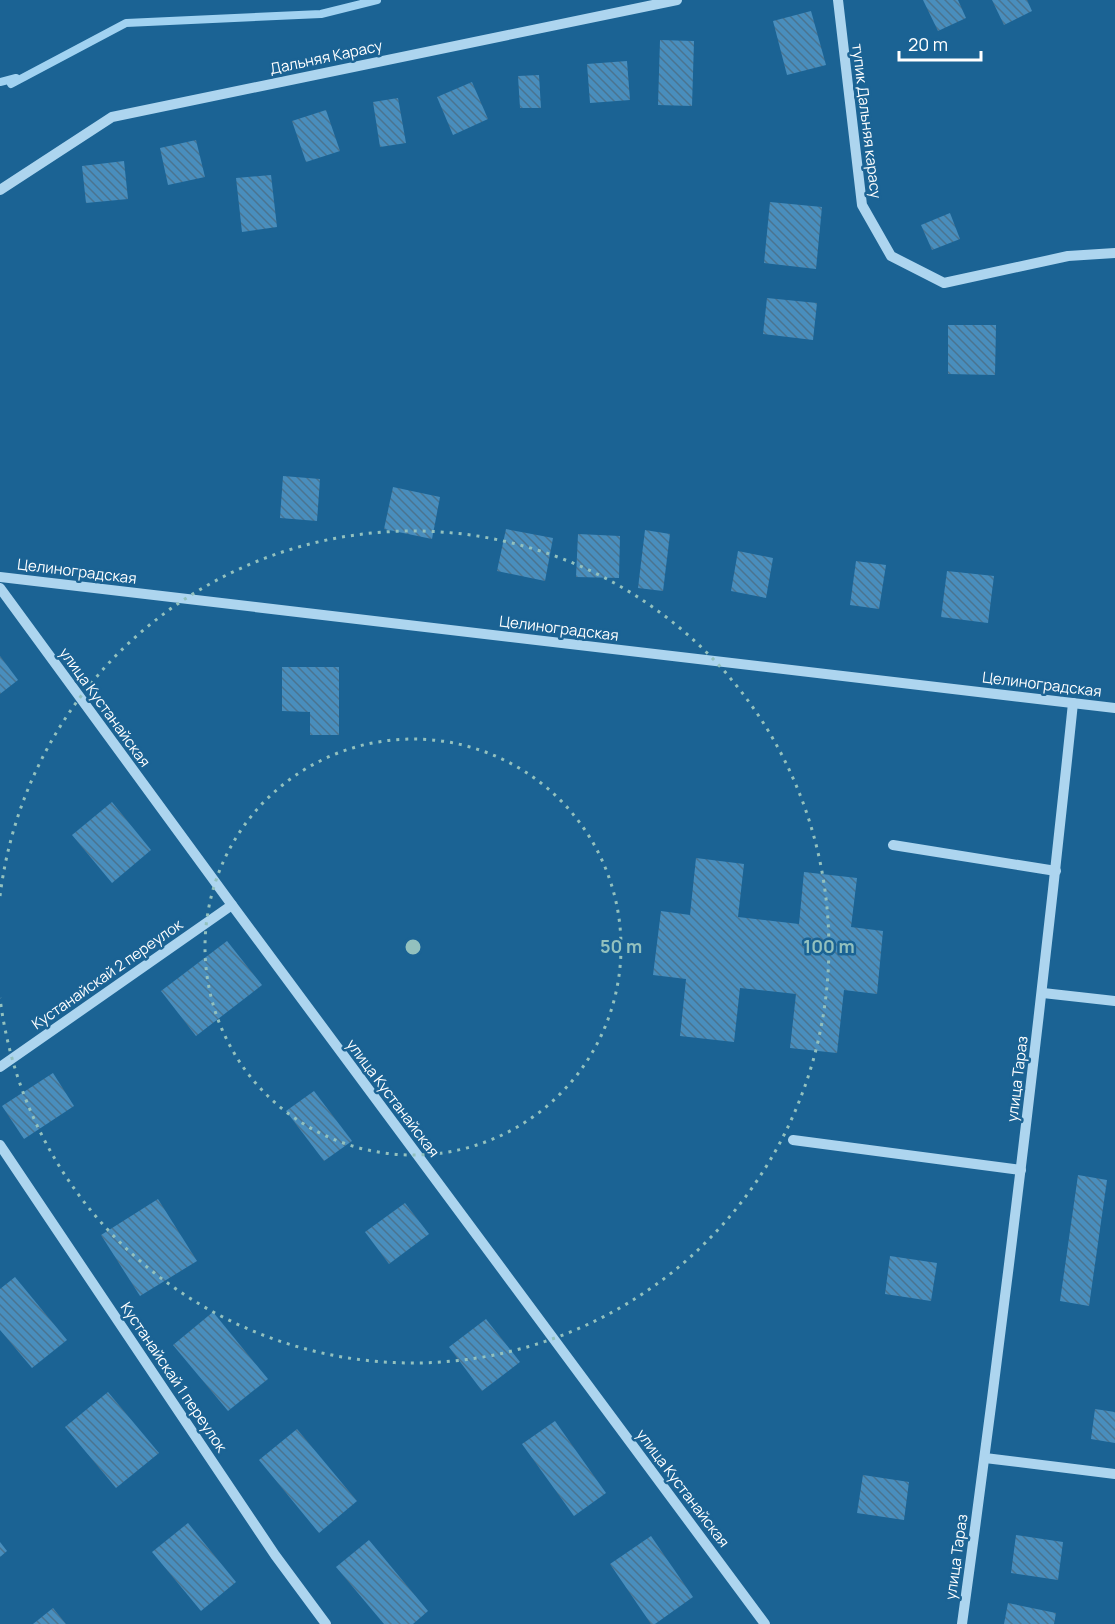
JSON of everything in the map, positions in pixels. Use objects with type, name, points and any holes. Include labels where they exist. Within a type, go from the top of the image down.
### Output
[{"type":"street","name":"Дальняя Карасу","points":[[0,190],[112,117],[677,0]]},
{"type":"street","name":"тупик Дальняя карасу","points":[[838,0],[862,206],[891,256],[944,284],[1068,256],[1115,253]]},
{"type":"street","name":"Целиноградская","points":[[0,578],[1115,708]]},
{"type":"street","name":"улица Кустанайская","points":[[0,588],[765,1624]]},
{"type":"street","name":"улица Тараз","points":[[962,1624],[1043,993],[1073,703]]},
{"type":"street","points":[[893,845],[1056,871]]},
{"type":"street","name":"Кустанайскай 2 переулок","points":[[0,1067],[232,905]]},
{"type":"street","points":[[1043,993],[1115,1001]]},
{"type":"street","points":[[793,1140],[1021,1170]]},
{"type":"street","name":"Кустанайскай 1 переулок","points":[[0,1145],[275,1555],[326,1624]]},
{"type":"street","points":[[985,1458],[1115,1474]]},
{"type":"building","points":[[923,0],[958,0],[966,18],[938,31]]},
{"type":"building","points":[[992,0],[1027,0],[1032,11],[1004,25]]},
{"type":"building","points":[[811,11],[826,65],[787,75],[773,21]]},
{"type":"building","points":[[660,40],[694,41],[692,106],[658,105]]},
{"type":"building","points":[[627,61],[630,100],[590,103],[587,64]]},
{"type":"building","points":[[539,75],[541,108],[520,108],[518,76]]},
{"type":"building","points":[[472,82],[488,119],[453,135],[437,97]]},
{"type":"building","points":[[398,98],[406,143],[380,147],[373,102]]},
{"type":"building","points":[[326,110],[340,151],[306,162],[292,121]]},
{"type":"building","points":[[196,140],[205,177],[168,185],[160,148]]},
{"type":"building","points":[[124,161],[128,199],[86,203],[82,166]]},
{"type":"building","points":[[271,175],[277,227],[242,232],[236,178]]},
{"type":"building","points":[[770,202],[822,207],[816,269],[764,263]]},
{"type":"building","points":[[950,213],[960,239],[932,250],[921,225]]},
{"type":"building","points":[[767,298],[817,303],[813,340],[763,334]]},
{"type":"building","points":[[948,325],[996,325],[995,375],[948,374]]},
{"type":"building","points":[[283,476],[320,479],[317,521],[280,518]]},
{"type":"building","points":[[393,487],[440,497],[432,539],[384,529]]},
{"type":"building","points":[[506,529],[553,538],[545,581],[497,571]]},
{"type":"building","points":[[645,530],[670,534],[663,591],[638,588]]},
{"type":"building","points":[[578,534],[620,536],[619,578],[576,577]]},
{"type":"building","points":[[738,551],[773,558],[766,598],[731,591]]},
{"type":"building","points":[[856,561],[886,565],[879,609],[850,605]]},
{"type":"building","points":[[947,571],[994,576],[988,623],[941,617]]},
{"type":"building","points":[[0,656],[18,680],[0,694]]},
{"type":"building","points":[[282,667],[339,667],[339,735],[310,735],[310,712],[282,711]]},
{"type":"building","points":[[112,802],[151,850],[112,883],[72,835]]},
{"type":"building","points":[[696,858],[744,864],[738,917],[799,924],[804,872],[857,878],[851,927],[883,931],[877,994],[844,990],[837,1053],[790,1048],[796,994],[740,988],[734,1042],[680,1036],[686,979],[653,975],[661,911],[690,915]]},
{"type":"building","points":[[227,941],[262,985],[196,1036],[161,991]]},
{"type":"building","points":[[53,1073],[74,1106],[24,1139],[2,1106]]},
{"type":"building","points":[[314,1091],[352,1141],[324,1161],[286,1111]]},
{"type":"building","points":[[1078,1175],[1107,1180],[1089,1306],[1060,1301]]},
{"type":"building","points":[[158,1199],[197,1261],[140,1296],[101,1235]]},
{"type":"building","points":[[405,1203],[429,1234],[389,1264],[365,1232]]},
{"type":"building","points":[[890,1256],[937,1263],[931,1301],[885,1294]]},
{"type":"building","points":[[15,1277],[67,1340],[32,1368],[0,1330],[0,1289]]},
{"type":"building","points":[[213,1312],[268,1379],[228,1411],[173,1345]]},
{"type":"building","points":[[486,1319],[520,1362],[482,1391],[449,1347]]},
{"type":"building","points":[[108,1392],[159,1453],[116,1488],[65,1427]]},
{"type":"building","points":[[1095,1409],[1115,1412],[1115,1443],[1091,1439]]},
{"type":"building","points":[[555,1421],[606,1493],[574,1516],[522,1444]]},
{"type":"building","points":[[297,1429],[357,1501],[319,1533],[259,1460]]},
{"type":"building","points":[[863,1475],[909,1482],[904,1520],[857,1513]]},
{"type":"building","points":[[188,1523],[236,1582],[201,1611],[152,1552]]},
{"type":"building","points":[[1016,1535],[1063,1542],[1058,1580],[1011,1573]]},
{"type":"building","points":[[651,1536],[693,1597],[655,1624],[651,1624],[610,1564]]},
{"type":"building","points":[[369,1540],[428,1611],[413,1624],[384,1624],[336,1567]]},
{"type":"building","points":[[0,1542],[7,1551],[0,1557]]},
{"type":"building","points":[[1008,1603],[1056,1613],[1054,1624],[1004,1624]]},
{"type":"building","points":[[53,1608],[66,1624],[33,1624]]},
{"type":"waterway","points":[[11,84],[126,23],[321,14],[377,0]]},
{"type":"waterway","points":[[0,82],[16,78]]}]
